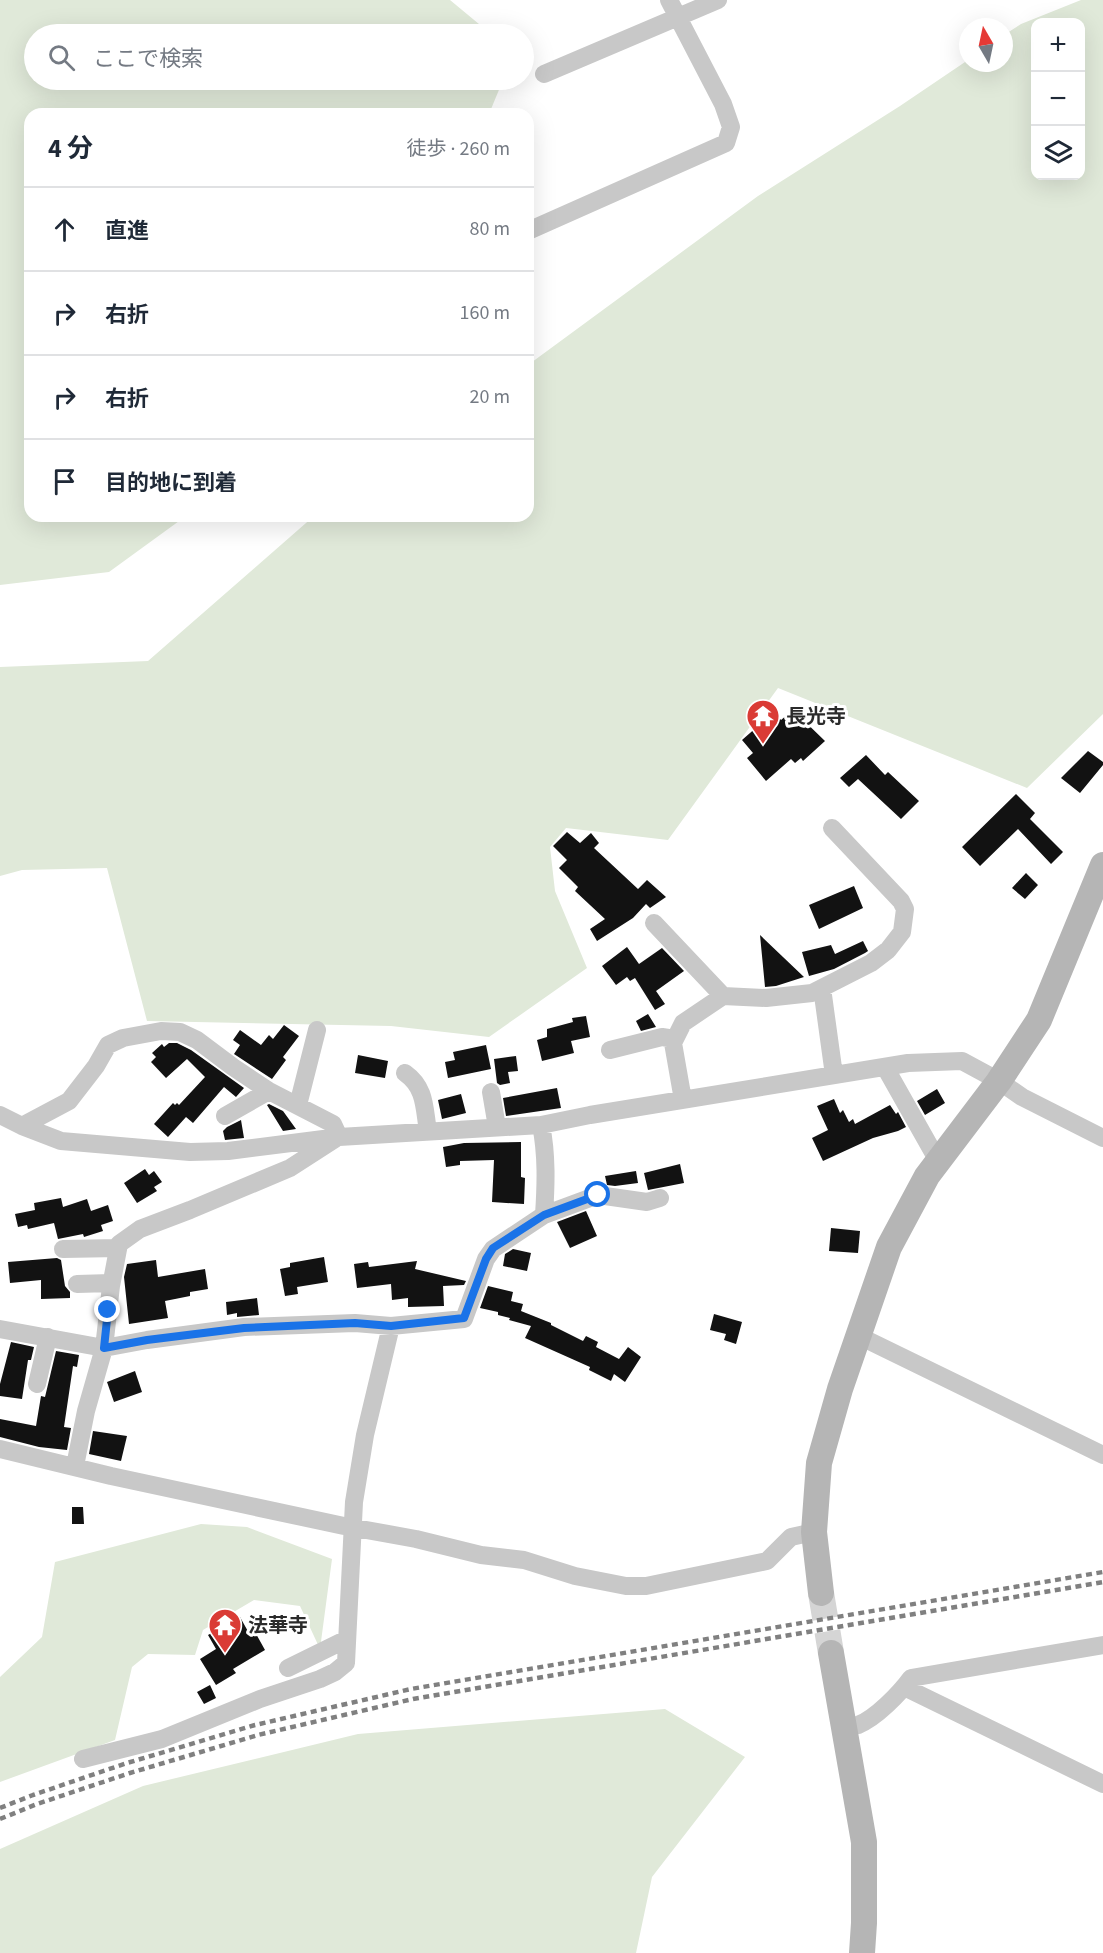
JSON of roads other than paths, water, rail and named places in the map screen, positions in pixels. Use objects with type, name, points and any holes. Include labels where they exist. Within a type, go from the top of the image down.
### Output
[{"type":"street","points":[[534,228],[726,143],[731,127],[723,104],[669,0]]},
{"type":"street","points":[[544,74],[718,0]]},
{"type":"street","points":[[683,1100],[673,1043],[683,1023],[723,996],[766,998],[812,993],[871,963],[888,950],[902,932],[905,909],[901,901],[832,828]]},
{"type":"street","points":[[821,1593],[814,1532],[819,1463],[840,1389],[889,1246],[927,1176],[999,1081],[1039,1020],[1103,865]]},
{"type":"street","points":[[654,923],[723,996]]},
{"type":"street","points":[[822,988],[834,1075]]},
{"type":"street","points":[[298,1105],[317,1030]]},
{"type":"street","points":[[22,1126],[69,1101],[96,1066],[108,1045],[123,1038],[150,1032],[180,1032],[197,1040],[269,1091],[333,1124],[339,1137]]},
{"type":"street","points":[[610,1050],[662,1037],[675,1039]]},
{"type":"street","points":[[0,1115],[61,1141],[190,1152],[228,1151],[339,1137],[541,1125],[908,1063],[962,1061],[999,1081],[1022,1097],[1103,1138]]},
{"type":"street","points":[[885,1067],[938,1161]]},
{"type":"street","points":[[405,1073],[416,1081],[421,1093],[428,1131]]},
{"type":"street","points":[[225,1116],[269,1091]]},
{"type":"street","points":[[490,1092],[496,1127]]},
{"type":"street","points":[[541,1125],[546,1182],[544,1215]]},
{"type":"street","points":[[75,1466],[86,1411],[104,1348],[111,1283],[119,1244],[140,1228],[190,1210],[290,1168],[339,1137]]},
{"type":"street","points":[[0,1329],[104,1348],[147,1340],[244,1328],[355,1323],[391,1326],[464,1318],[486,1259],[493,1248],[544,1215],[598,1195],[647,1202],[660,1198]]},
{"type":"street","points":[[63,1249],[118,1248]]},
{"type":"street","points":[[77,1284],[111,1283]]},
{"type":"street","points":[[83,1759],[162,1739],[260,1699],[320,1679],[335,1672],[346,1663],[351,1526],[365,1435],[391,1326]]},
{"type":"street","points":[[859,1336],[1103,1455]]},
{"type":"street","points":[[37,1384],[48,1337]]},
{"type":"street","points":[[0,1449],[134,1481],[426,1541],[481,1555],[524,1560],[574,1576],[626,1586],[646,1586],[767,1561],[791,1537],[814,1532]]},
{"type":"street","points":[[288,1668],[347,1639]]},
{"type":"street","points":[[844,1727],[859,1725],[880,1710],[904,1688],[911,1678],[1103,1645]]},
{"type":"street","points":[[831,1653],[864,1842],[862,1953]]},
{"type":"street","points":[[904,1688],[1103,1784]]},
{"type":"tunnel","points":[[821,1593],[831,1653]]},
{"type":"railway","points":[[0,1808],[127,1763],[255,1725],[411,1689],[1103,1572]]},
{"type":"railway","points":[[0,1819],[130,1773],[258,1735],[413,1699],[1103,1582]]},
{"type":"place","name":"長光寺","points":[[763,745]]},
{"type":"place","name":"法華寺","points":[[225,1654]]}]
